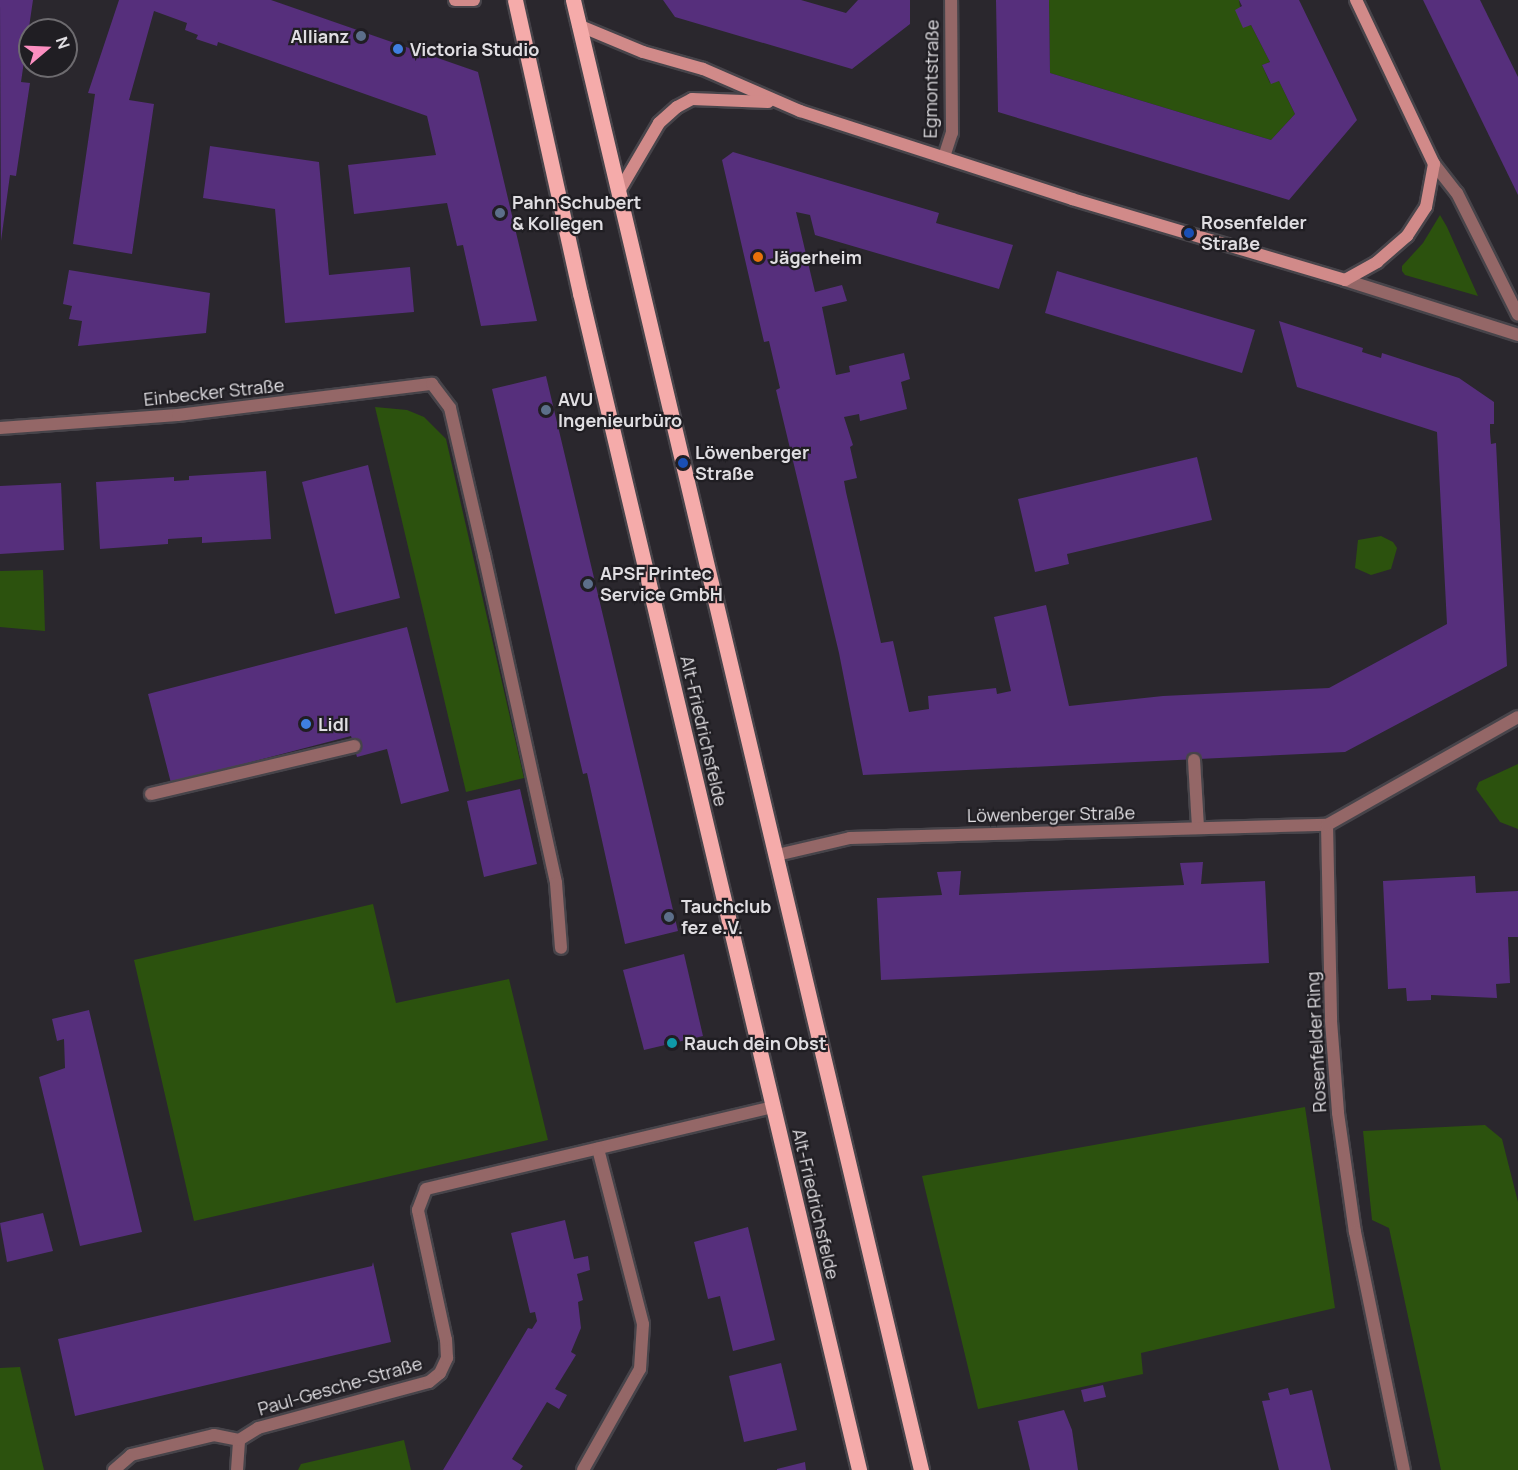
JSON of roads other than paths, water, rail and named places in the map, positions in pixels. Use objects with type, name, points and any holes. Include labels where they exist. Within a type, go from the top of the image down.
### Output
[{"type":"main road","name":"Alt-Friedrichsfelde","points":[[515,0],[538,113],[860,1470]]},
{"type":"main road","points":[[573,0],[921,1470]]},
{"type":"street","points":[[455,0],[474,0]]},
{"type":"street","name":"Egmontstraße","points":[[944,158],[951,133],[951,0]]},
{"type":"street","points":[[1356,0],[1434,164],[1457,193],[1518,315]]},
{"type":"street","points":[[578,25],[643,52],[703,69],[775,103],[944,158],[1518,335]]},
{"type":"street","points":[[618,192],[659,123],[677,107],[692,99],[775,103]]},
{"type":"street","points":[[1345,280],[1377,262],[1407,236],[1426,207],[1434,164]]},
{"type":"street","name":"Einbecker Straße","points":[[0,428],[178,415],[432,384],[450,408],[484,555],[556,883],[561,948]]},
{"type":"street","points":[[1327,825],[1518,717]]},
{"type":"street","points":[[151,794],[354,746]]},
{"type":"street","points":[[1194,760],[1198,828]]},
{"type":"street","name":"Löwenberger Straße","points":[[777,855],[850,838],[1327,825]]},
{"type":"street","name":"Rosenfelder Ring","points":[[1327,825],[1330,1021],[1338,1113],[1354,1232],[1404,1470]]},
{"type":"street","name":"Paul-Gesche-Straße","points":[[239,1440],[258,1428],[429,1382],[440,1373],[447,1358],[446,1340],[418,1210],[426,1189],[773,1107]]},
{"type":"street","points":[[583,1470],[640,1369],[643,1324],[598,1149]]},
{"type":"street","points":[[114,1470],[131,1455],[214,1435],[239,1440],[237,1470]]},
{"type":"place","name":"Allianz","points":[[361,36]]},
{"type":"place","name":"Victoria Studio","points":[[398,49]]},
{"type":"place","name":"Pahn Schubert & Kollegen","points":[[500,213]]},
{"type":"place","name":"Rosenfelder Straße","points":[[1189,233]]},
{"type":"place","name":"Jägerheim","points":[[758,257]]},
{"type":"place","name":"AVU Ingenieurbüro","points":[[546,410]]},
{"type":"place","name":"Löwenberger Straße","points":[[683,463]]},
{"type":"place","name":"APSF Printec Service GmbH","points":[[588,584]]},
{"type":"place","name":"Lidl","points":[[306,724]]},
{"type":"place","name":"Tauchclub fez e.V.","points":[[669,917]]},
{"type":"place","name":"Rauch dein Obst","points":[[672,1043]]}]
